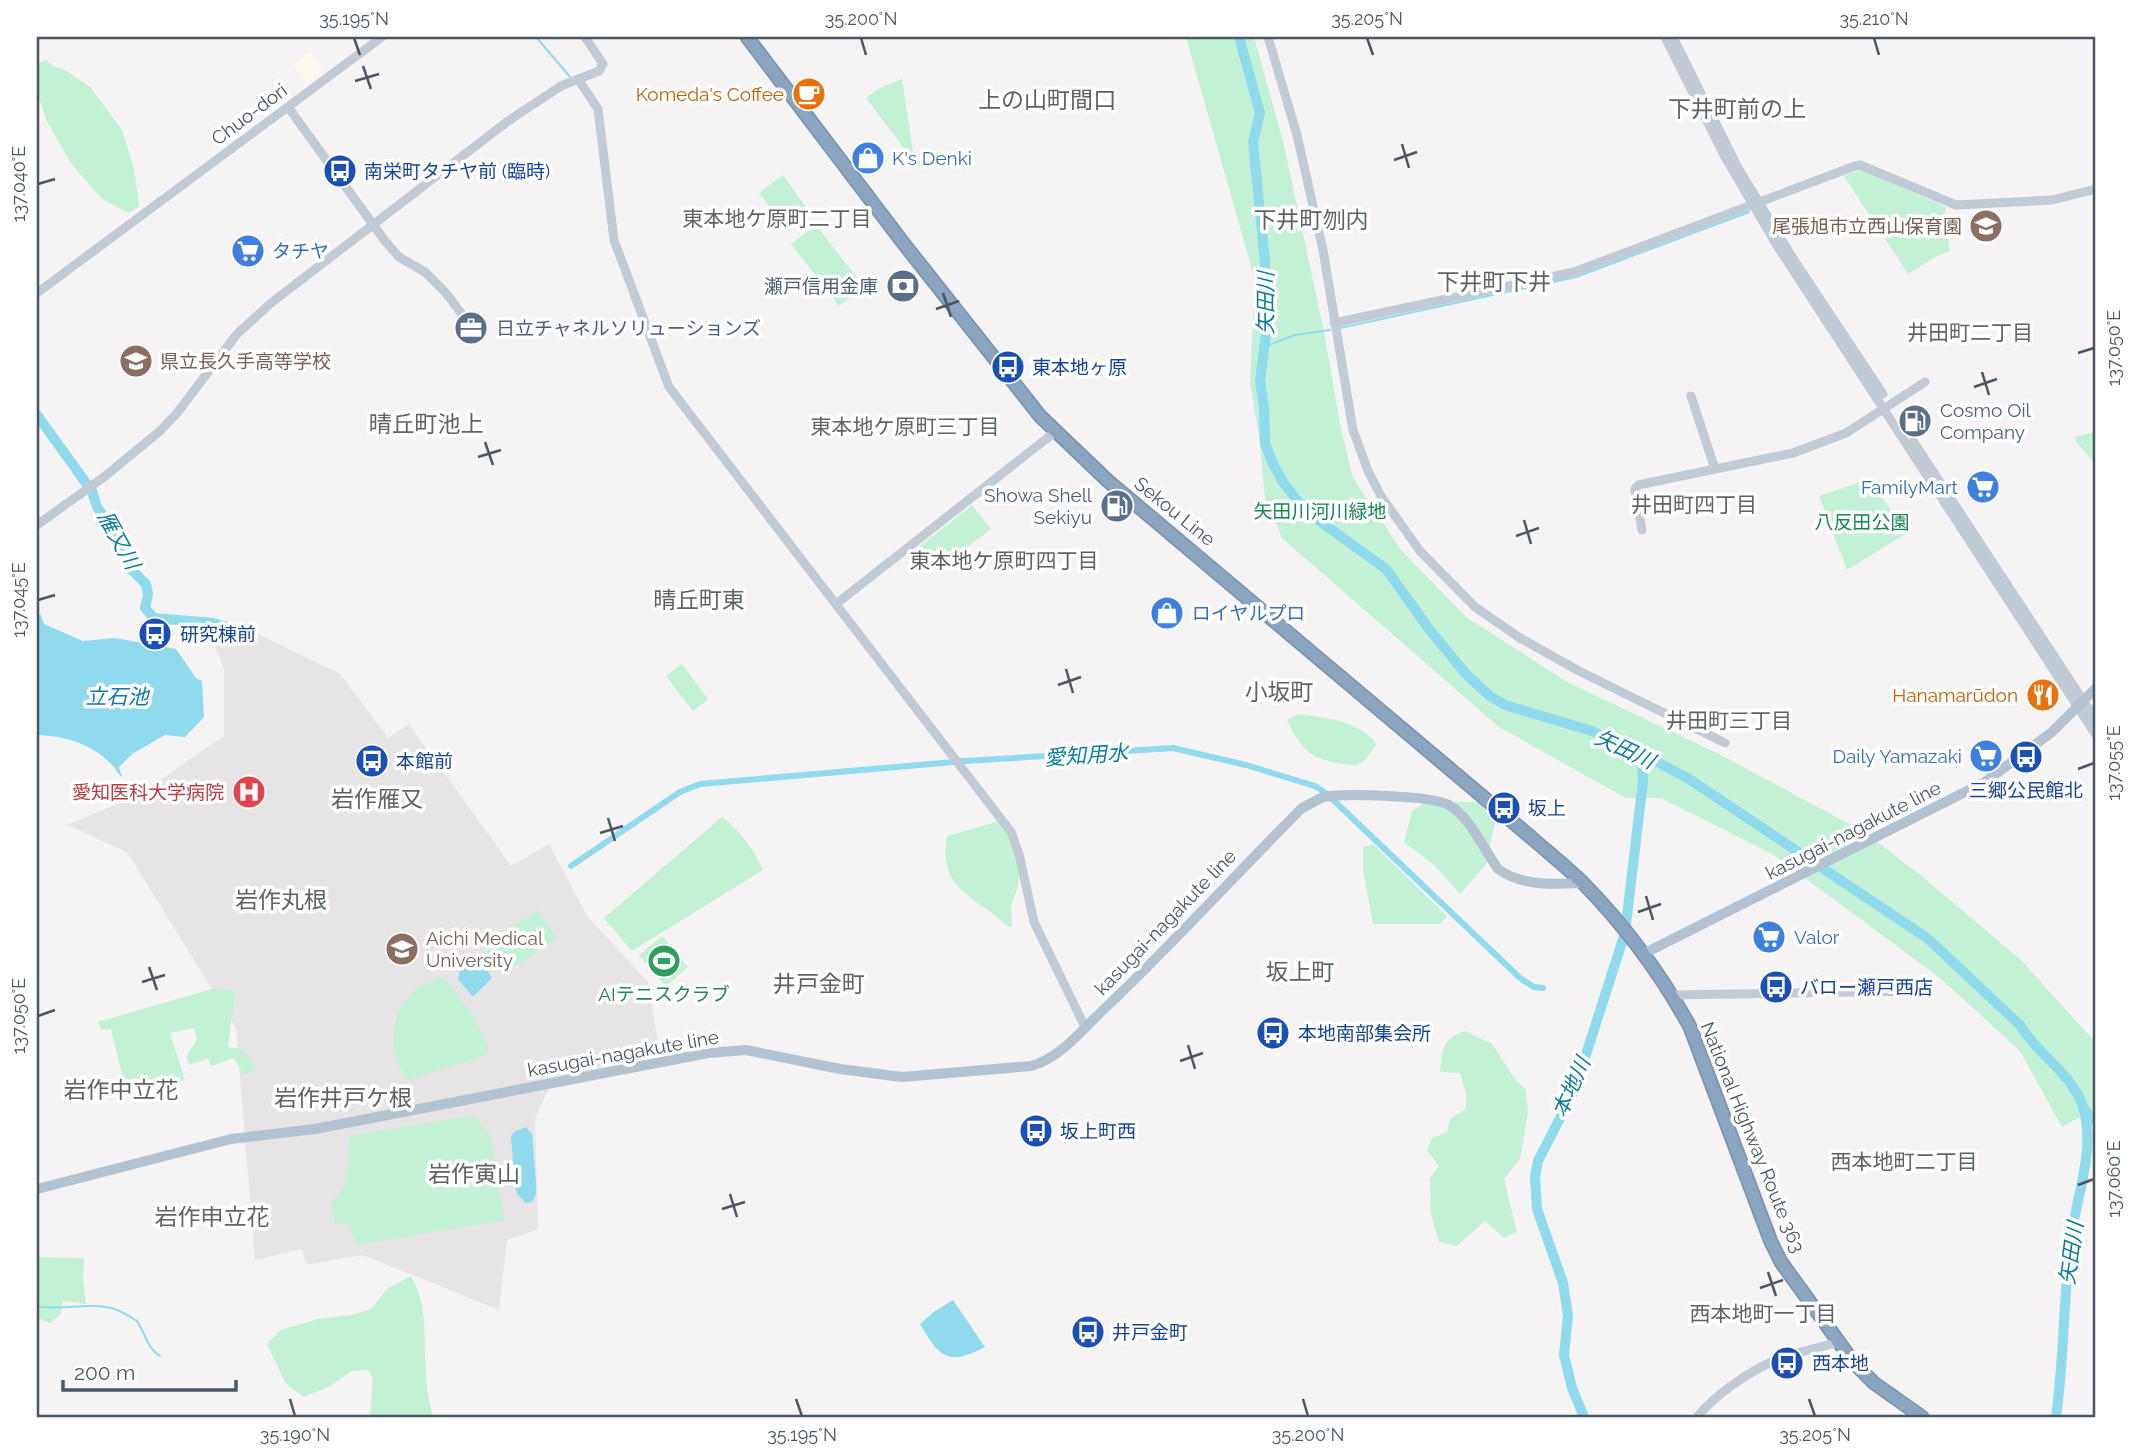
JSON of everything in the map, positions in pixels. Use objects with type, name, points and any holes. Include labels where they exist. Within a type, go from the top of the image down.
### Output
[{"type":"highway","name":"Sekou Line","points":[[747,37],[904,244],[1055,432],[1108,481],[1583,883],[1643,954]]},
{"type":"highway","name":"National Highway Route 363","points":[[1643,954],[1672,995],[1697,1047],[1781,1262],[1854,1363],[1874,1383],[1922,1417]]},
{"type":"main road","name":"kasugai-nagakute line","points":[[1643,954],[1883,835],[1996,775],[2052,732],[2096,688]]},
{"type":"main road","name":"kasugai-nagakute line","points":[[37,1189],[231,1139],[315,1129],[708,1053],[746,1050],[840,1069],[918,1077],[1031,1066],[1053,1056],[1085,1027],[1302,808],[1322,798],[1339,795],[1409,797],[1448,804],[1472,830],[1498,869],[1506,875],[1538,883],[1583,883]]},
{"type":"street","name":"Chuo-dori","points":[[37,293],[382,37]]},
{"type":"street","points":[[37,525],[104,477],[160,430],[177,413],[237,334],[251,321],[508,121],[561,86],[599,71],[603,64],[584,37]]},
{"type":"street","points":[[1268,37],[1308,183],[1323,250],[1353,430],[1367,471],[1394,514],[1435,568],[1475,607],[1520,638],[1614,689],[1725,743]]},
{"type":"street","points":[[1665,37],[1725,157],[2080,703],[2096,735]]},
{"type":"street","points":[[1673,37],[1755,203]]},
{"type":"street","points":[[578,79],[598,108],[614,240],[669,387],[1011,832],[1020,854],[1034,922],[1085,1027]]},
{"type":"street","points":[[288,107],[385,241],[399,257],[425,272],[446,293],[478,336]]},
{"type":"street","points":[[1334,323],[1574,272],[1860,165],[1956,205],[2052,200],[2096,189]]},
{"type":"street","points":[[1642,530],[1636,487],[1793,453],[1846,433],[1925,382]]},
{"type":"street","points":[[1691,396],[1716,469]]},
{"type":"street","points":[[836,604],[1055,432]]},
{"type":"street","points":[[2080,703],[2096,720]]},
{"type":"street","points":[[1672,995],[1921,991]]},
{"type":"street","points":[[1697,1417],[1714,1400],[1757,1370],[1776,1360],[1839,1342]]},
{"type":"shaded area","points":[[310,51],[323,70],[307,84],[293,64]]},
{"type":"shaded area","name":"Aichi Medical University","points":[[203,618],[246,628],[340,674],[388,738],[409,724],[511,866],[549,844],[587,916],[648,982],[660,1056],[553,1079],[535,1118],[538,1229],[507,1240],[499,1310],[363,1255],[306,1265],[302,1249],[255,1260],[236,1028],[127,852],[67,825],[138,795],[224,736],[224,668]]},
{"type":"green space","name":"矢田川河川緑地","points":[[1186,37],[1254,37],[1283,141],[1353,478],[1401,550],[1466,617],[1569,683],[1717,753],[1866,833],[1919,874],[2021,960],[2096,1043],[2096,1108],[2062,1127],[2020,1051],[1940,978],[1774,855],[1661,798],[1626,798],[1499,727],[1282,538],[1265,498],[1250,383],[1255,280]]},
{"type":"green space","points":[[45,60],[90,87],[122,130],[134,169],[139,206],[129,213],[102,199],[70,162],[46,119],[37,92],[37,64]]},
{"type":"green space","points":[[902,79],[914,158],[912,159],[866,98],[878,89]]},
{"type":"green space","points":[[1865,171],[1946,207],[1944,217],[1950,251],[1908,274],[1844,176]]},
{"type":"green space","points":[[783,175],[811,214],[788,231],[759,193]]},
{"type":"green space","points":[[816,225],[864,287],[839,306],[791,244]]},
{"type":"green space","points":[[2096,432],[2095,464],[2075,440],[2077,436]]},
{"type":"green space","name":"八反田公園","points":[[1869,479],[1907,533],[1847,570],[1819,496]]},
{"type":"green space","points":[[972,505],[991,529],[937,570],[920,546]]},
{"type":"green space","points":[[682,664],[708,699],[693,711],[666,676]]},
{"type":"green space","points":[[1298,714],[1351,725],[1377,744],[1366,759],[1356,766],[1321,759],[1306,750],[1293,733],[1287,720]]},
{"type":"green space","points":[[1426,802],[1479,802],[1495,823],[1486,864],[1460,894],[1434,865],[1404,842],[1412,811]]},
{"type":"green space","points":[[722,817],[746,841],[763,870],[632,951],[604,918]]},
{"type":"green space","points":[[999,821],[1008,833],[1020,870],[1011,906],[1012,927],[1008,927],[962,890],[948,869],[945,854],[947,836]]},
{"type":"green space","points":[[1373,844],[1447,916],[1440,924],[1373,924],[1363,870],[1363,847]]},
{"type":"green space","points":[[538,910],[557,938],[503,975],[483,946]]},
{"type":"green space","name":"AIテニスクラブ","points":[[662,936],[688,967],[666,986],[639,955]]},
{"type":"green space","points":[[444,977],[471,1013],[488,1046],[486,1055],[408,1080],[401,1070],[394,1047],[395,1023],[405,1001],[416,989]]},
{"type":"green space","points":[[215,988],[235,991],[228,1047],[241,1048],[257,1068],[244,1075],[234,1058],[211,1066],[208,1058],[190,1065],[186,1057],[197,1039],[194,1028],[170,1033],[185,1080],[172,1083],[175,1096],[160,1099],[157,1083],[139,1086],[137,1078],[124,1082],[111,1029],[101,1030],[98,1022]]},
{"type":"green space","points":[[1465,1031],[1492,1044],[1515,1079],[1526,1090],[1528,1113],[1520,1159],[1504,1179],[1517,1232],[1504,1238],[1485,1221],[1457,1246],[1439,1242],[1431,1214],[1430,1178],[1439,1166],[1427,1150],[1432,1138],[1447,1132],[1450,1119],[1466,1109],[1466,1094],[1460,1073],[1440,1072],[1447,1042]]},
{"type":"green space","points":[[474,1115],[491,1137],[504,1220],[356,1245],[349,1224],[335,1224],[331,1201],[342,1190],[345,1182],[350,1136]]},
{"type":"green space","points":[[37,1252],[39,1257],[84,1258],[86,1304],[63,1301],[61,1314],[50,1323],[37,1318]]},
{"type":"green space","points":[[411,1276],[423,1311],[427,1384],[433,1417],[370,1417],[373,1379],[368,1370],[352,1371],[330,1386],[304,1397],[286,1384],[267,1344],[281,1330],[318,1319],[352,1315],[371,1309],[387,1289]]},
{"type":"water","name":"立石池","points":[[37,615],[41,615],[44,624],[83,641],[115,638],[176,649],[196,678],[202,681],[204,717],[185,737],[165,735],[132,754],[119,767],[122,777],[103,757],[86,746],[67,739],[37,735]]},
{"type":"water","points":[[479,957],[492,978],[473,997],[458,979],[460,970]]},
{"type":"water","points":[[526,1127],[532,1134],[536,1194],[532,1202],[526,1203],[515,1188],[511,1136]]},
{"type":"water","points":[[953,1300],[985,1347],[953,1357],[939,1351],[920,1324]]},
{"type":"waterway","points":[[536,37],[571,78]]},
{"type":"waterway","name":"矢田川","points":[[1239,37],[1260,113],[1253,142],[1265,262],[1264,307],[1267,326],[1260,381],[1265,443],[1283,482],[1314,517],[1386,569],[1429,629],[1466,674],[1490,696],[1505,705],[1592,731],[1628,746],[1689,779],[1927,938],[2020,1025],[2064,1075],[2079,1097],[2084,1110],[2087,1137],[2086,1163],[2070,1249],[2056,1417]]},
{"type":"waterway","points":[[1340,328],[1576,277],[1749,212]]},
{"type":"waterway","points":[[1264,347],[1295,335],[1330,330]]},
{"type":"waterway","name":"雁又川","points":[[37,415],[86,483]]},
{"type":"waterway","name":"雁又川","points":[[92,491],[97,507],[120,539],[131,569],[146,584],[148,594],[145,608],[154,618],[213,623],[245,632]]},
{"type":"waterway","name":"愛知用水","points":[[571,866],[680,792],[700,784],[965,761],[1173,748],[1246,765],[1315,786],[1327,794],[1520,978],[1534,987],[1543,988]]},
{"type":"waterway","name":"本地川","points":[[1584,1417],[1572,1388],[1564,1355],[1568,1315],[1563,1283],[1537,1209],[1535,1177],[1538,1161],[1573,1093],[1625,933],[1643,781],[1641,753]]},
{"type":"waterway","points":[[2083,1109],[2096,1121]]},
{"type":"waterway","points":[[37,1306],[97,1306],[118,1310],[137,1321],[149,1345],[160,1356]]},
{"type":"place","name":"Komeda's Coffee","points":[[809,94]]},
{"type":"place","name":"K's Denki","points":[[868,158]]},
{"type":"place","name":"南栄町タチヤ前 (臨時)","points":[[340,171]]},
{"type":"place","name":"尾張旭市立西山保育園","points":[[1986,226]]},
{"type":"place","name":"タチヤ","points":[[248,251]]},
{"type":"place","name":"瀬戸信用金庫","points":[[903,286]]},
{"type":"place","name":"日立チャネルソリューションズ","points":[[471,328]]},
{"type":"place","name":"県立長久手高等学校","points":[[136,361]]},
{"type":"place","name":"東本地ヶ原","points":[[1008,367]]},
{"type":"place","name":"Cosmo Oil Company","points":[[1915,421]]},
{"type":"place","name":"FamilyMart","points":[[1983,487]]},
{"type":"place","name":"Showa Shell Sekiyu","points":[[1117,506]]},
{"type":"place","name":"ロイヤルプロ","points":[[1167,613]]},
{"type":"place","name":"研究棟前","points":[[155,634]]},
{"type":"place","name":"Hanamarūdon","points":[[2043,695]]},
{"type":"place","name":"Daily Yamazaki","points":[[1986,756]]},
{"type":"place","name":"三郷公民館北","points":[[2026,757]]},
{"type":"place","name":"本館前","points":[[372,761]]},
{"type":"place","name":"愛知医科大学病院","points":[[249,792]]},
{"type":"place","name":"坂上","points":[[1504,808]]},
{"type":"place","name":"Valor","points":[[1769,937]]},
{"type":"place","name":"Aichi Medical University","points":[[402,949]]},
{"type":"place","name":"AIテニスクラブ","points":[[664,961]]},
{"type":"place","name":"バロー瀬戸西店","points":[[1776,987]]},
{"type":"place","name":"本地南部集会所","points":[[1273,1033]]},
{"type":"place","name":"坂上町西","points":[[1036,1131]]},
{"type":"place","name":"井戸金町","points":[[1088,1332]]},
{"type":"place","name":"西本地","points":[[1787,1363]]},
{"type":"district","name":"上の山町間口","points":[[1047,99]]},
{"type":"district","name":"下井町前の上","points":[[1737,108]]},
{"type":"district","name":"東本地ケ原町二丁目","points":[[777,218]]},
{"type":"district","name":"下井町刎内","points":[[1311,219]]},
{"type":"district","name":"下井町下井","points":[[1494,281]]},
{"type":"district","name":"井田町二丁目","points":[[1970,332]]},
{"type":"district","name":"晴丘町池上","points":[[426,423]]},
{"type":"district","name":"東本地ケ原町三丁目","points":[[905,426]]},
{"type":"district","name":"井田町四丁目","points":[[1694,504]]},
{"type":"district","name":"東本地ケ原町四丁目","points":[[1004,560]]},
{"type":"district","name":"晴丘町東","points":[[699,599]]},
{"type":"district","name":"小坂町","points":[[1279,691]]},
{"type":"district","name":"井田町三丁目","points":[[1729,720]]},
{"type":"district","name":"岩作雁又","points":[[377,798]]},
{"type":"district","name":"岩作丸根","points":[[281,899]]},
{"type":"district","name":"坂上町","points":[[1300,971]]},
{"type":"district","name":"井戸金町","points":[[819,983]]},
{"type":"district","name":"岩作中立花","points":[[121,1089]]},
{"type":"district","name":"岩作井戸ケ根","points":[[343,1097]]},
{"type":"district","name":"西本地町二丁目","points":[[1904,1161]]},
{"type":"district","name":"岩作寅山","points":[[474,1173]]},
{"type":"district","name":"岩作申立花","points":[[212,1216]]},
{"type":"district","name":"西本地町一丁目","points":[[1763,1313]]}]
